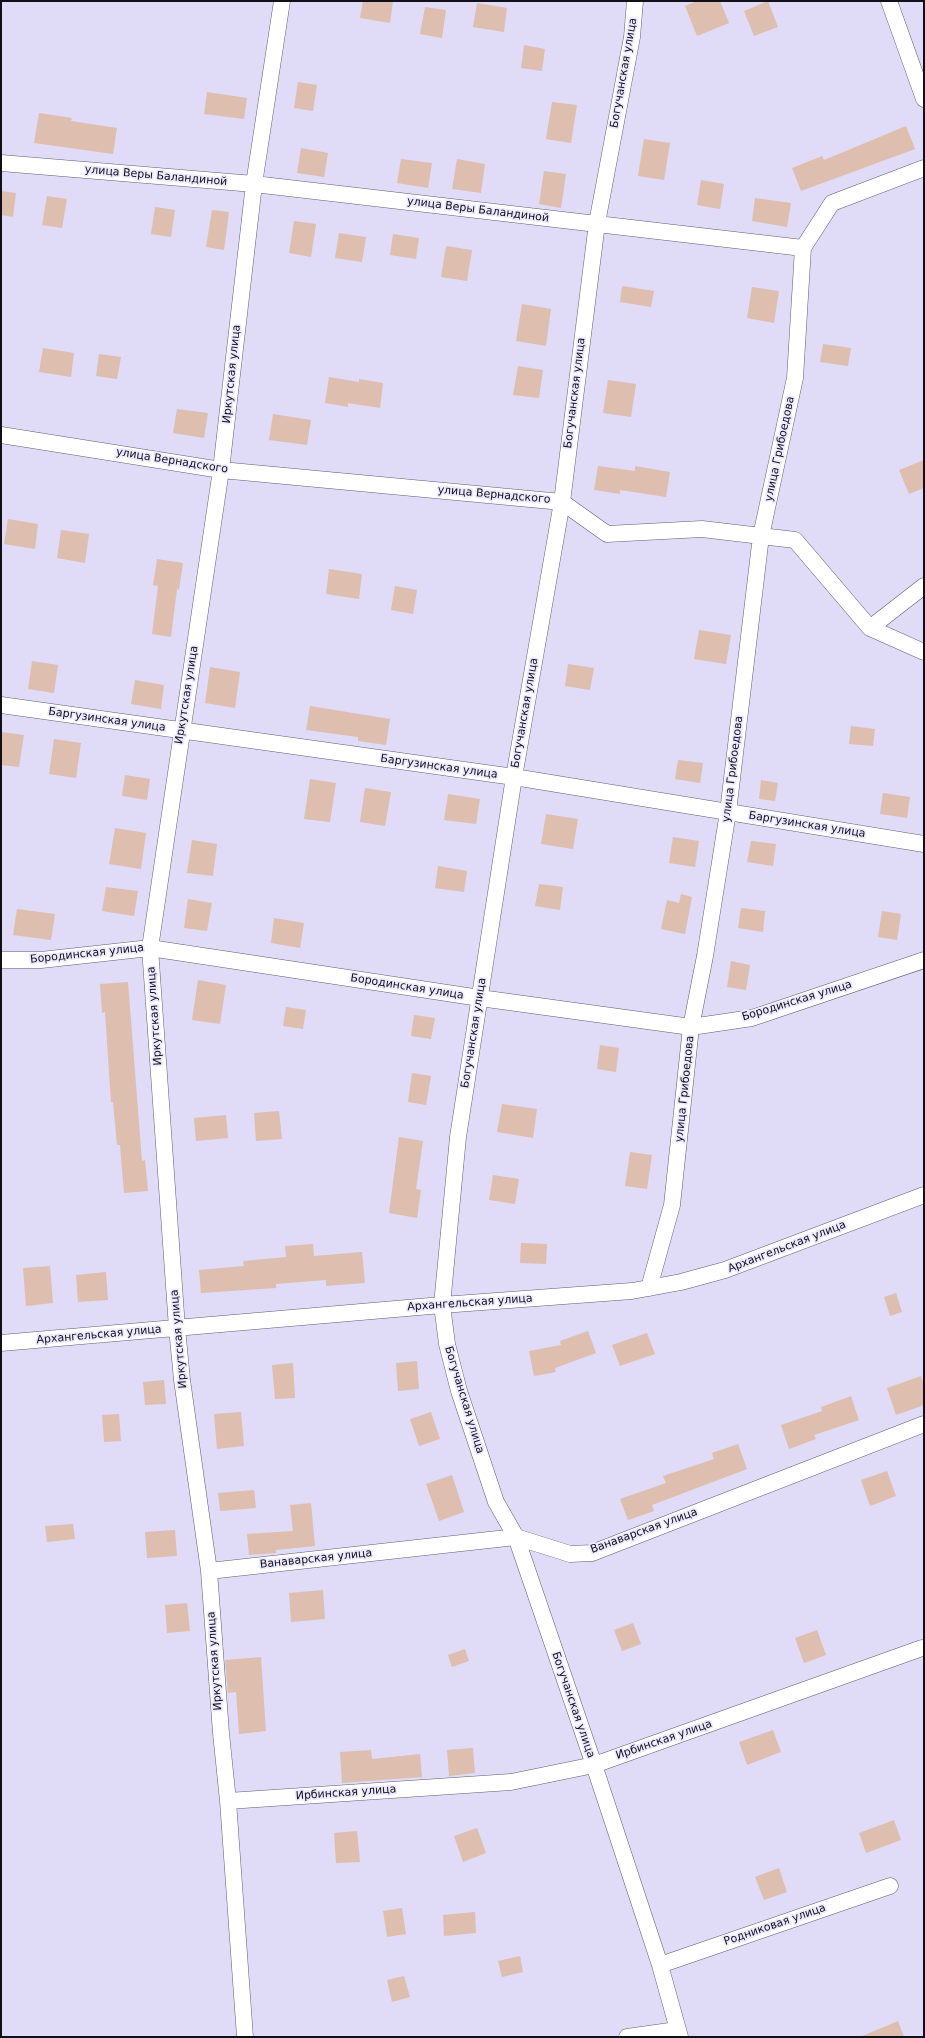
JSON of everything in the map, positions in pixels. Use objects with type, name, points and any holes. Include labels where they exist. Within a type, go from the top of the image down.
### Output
[{"type":"street","name":"Иркутская улица","points":[[245,2037],[228,1801],[221,1732],[209,1571],[182,1380],[177,1328],[150,948],[222,470],[254,184],[282,1]]},
{"type":"street","name":"Богучанская улица","points":[[635,1],[632,37],[597,224],[562,502],[514,777],[458,1137],[442,1305],[447,1344],[459,1391],[496,1502],[516,1537],[594,1765],[660,1965],[678,2034]]},
{"type":"street","points":[[889,1],[924,99]]},
{"type":"street","name":"улица Веры Баландиной","points":[[1,163],[254,184],[804,248]]},
{"type":"street","points":[[804,248],[832,203],[924,168]]},
{"type":"street","name":"улица Грибоедова","points":[[649,1288],[672,1205],[691,1027],[705,956],[728,812],[761,536],[795,378],[804,248]]},
{"type":"street","name":"улица Вернадского","points":[[1,434],[222,470],[562,502],[607,534],[702,529],[795,540],[870,628]]},
{"type":"street","points":[[924,586],[870,628],[924,652]]},
{"type":"street","name":"Баргузинская улица","points":[[1,705],[514,777],[924,844]]},
{"type":"street","name":"Бородинская улица","points":[[1,960],[41,960],[150,948],[480,998],[691,1027],[752,1018],[924,960]]},
{"type":"street","name":"Архангельская улица","points":[[1,1343],[442,1305],[632,1291],[681,1282],[725,1270],[924,1195]]},
{"type":"street","name":"Ванаварская улица","points":[[209,1571],[516,1537],[570,1554],[592,1553],[924,1424]]},
{"type":"street","name":"Ирбинская улица","points":[[228,1801],[511,1782],[594,1765],[922,1648]]},
{"type":"street","name":"Родниковая улица","points":[[660,1965],[890,1886]]},
{"type":"street","points":[[627,2037],[678,2034]]},
{"type":"building","points":[[363,1],[393,1],[390,23],[360,18]]},
{"type":"building","points":[[697,1],[720,1],[729,23],[697,36],[685,6]]},
{"type":"building","points":[[768,1],[778,27],[754,36],[744,11]]},
{"type":"building","points":[[477,3],[507,8],[504,32],[473,27]]},
{"type":"building","points":[[425,7],[446,10],[442,38],[420,34]]},
{"type":"building","points":[[524,45],[545,49],[542,71],[521,68]]},
{"type":"building","points":[[298,82],[317,85],[313,111],[294,108]]},
{"type":"building","points":[[207,92],[247,98],[244,119],[204,114]]},
{"type":"building","points":[[552,102],[577,105],[571,143],[546,139]]},
{"type":"building","points":[[39,113],[72,118],[71,121],[117,128],[113,154],[34,143]]},
{"type":"building","points":[[906,126],[915,149],[801,191],[792,168],[822,156],[824,160]]},
{"type":"building","points":[[644,139],[670,143],[664,180],[638,176]]},
{"type":"building","points":[[301,148],[328,153],[324,177],[297,173]]},
{"type":"building","points":[[401,159],[432,163],[428,188],[397,183]]},
{"type":"building","points":[[457,159],[485,164],[481,193],[452,189]]},
{"type":"building","points":[[544,171],[566,174],[561,208],[539,204]]},
{"type":"building","points":[[701,180],[724,184],[720,209],[697,205]]},
{"type":"building","points":[[1,191],[16,193],[13,217],[1,215]]},
{"type":"building","points":[[47,196],[67,199],[62,228],[42,225]]},
{"type":"building","points":[[755,198],[791,203],[787,227],[752,221]]},
{"type":"building","points":[[155,207],[175,210],[171,237],[151,234]]},
{"type":"building","points":[[212,210],[229,212],[224,250],[206,247]]},
{"type":"building","points":[[294,221],[316,224],[311,257],[289,253]]},
{"type":"building","points":[[339,233],[366,237],[362,262],[335,258]]},
{"type":"building","points":[[393,234],[419,238],[416,259],[390,255]]},
{"type":"building","points":[[446,246],[472,250],[467,281],[441,277]]},
{"type":"building","points":[[622,286],[654,291],[651,307],[620,302]]},
{"type":"building","points":[[752,287],[779,291],[774,323],[747,318]]},
{"type":"building","points":[[522,304],[551,309],[546,346],[516,341]]},
{"type":"building","points":[[823,344],[851,348],[848,366],[820,362]]},
{"type":"building","points":[[43,348],[74,353],[71,377],[39,372]]},
{"type":"building","points":[[99,354],[121,357],[117,379],[96,376]]},
{"type":"building","points":[[518,366],[543,370],[539,398],[513,395]]},
{"type":"building","points":[[329,377],[359,382],[359,379],[383,383],[380,408],[348,403],[348,407],[325,403]]},
{"type":"building","points":[[608,380],[636,384],[631,417],[603,413]]},
{"type":"building","points":[[177,409],[208,413],[204,438],[173,433]]},
{"type":"building","points":[[273,414],[311,420],[307,445],[269,440]]},
{"type":"building","points":[[924,460],[924,488],[909,494],[899,470]]},
{"type":"building","points":[[598,466],[635,471],[635,466],[670,472],[666,497],[620,490],[620,494],[594,490]]},
{"type":"building","points":[[8,519],[38,524],[35,549],[4,544]]},
{"type":"building","points":[[61,530],[89,534],[85,563],[57,558]]},
{"type":"building","points":[[157,559],[183,563],[179,590],[177,589],[171,637],[152,634],[158,586],[153,585]]},
{"type":"building","points":[[329,569],[362,574],[359,599],[326,594]]},
{"type":"building","points":[[395,586],[417,590],[413,614],[391,610]]},
{"type":"building","points":[[699,630],[731,635],[726,664],[694,659]]},
{"type":"building","points":[[32,661],[58,665],[54,693],[28,689]]},
{"type":"building","points":[[568,664],[594,668],[590,690],[565,686]]},
{"type":"building","points":[[210,667],[240,672],[235,708],[205,703]]},
{"type":"building","points":[[135,680],[164,685],[161,709],[131,704]]},
{"type":"building","points":[[310,706],[390,719],[386,745],[358,741],[358,737],[306,730]]},
{"type":"building","points":[[851,726],[875,729],[873,746],[849,744]]},
{"type":"building","points":[[1,732],[24,735],[19,767],[1,765]]},
{"type":"building","points":[[54,739],[81,743],[76,778],[49,774]]},
{"type":"building","points":[[678,760],[703,763],[700,783],[675,779]]},
{"type":"building","points":[[125,775],[150,779],[147,800],[122,796]]},
{"type":"building","points":[[310,779],[336,783],[330,822],[304,819]]},
{"type":"building","points":[[761,780],[778,783],[775,801],[759,799]]},
{"type":"building","points":[[365,788],[391,792],[385,826],[360,822]]},
{"type":"building","points":[[883,793],[910,797],[907,818],[880,814]]},
{"type":"building","points":[[448,794],[480,799],[476,824],[444,820]]},
{"type":"building","points":[[546,814],[578,819],[573,849],[541,844]]},
{"type":"building","points":[[115,828],[146,833],[141,869],[109,864]]},
{"type":"building","points":[[673,837],[699,841],[695,867],[669,863]]},
{"type":"building","points":[[192,840],[217,844],[213,876],[187,873]]},
{"type":"building","points":[[751,841],[776,844],[773,866],[747,862]]},
{"type":"building","points":[[438,866],[467,871],[464,892],[435,888]]},
{"type":"building","points":[[539,884],[563,887],[560,910],[535,906]]},
{"type":"building","points":[[106,887],[138,891],[134,916],[102,911]]},
{"type":"building","points":[[681,894],[692,897],[685,934],[661,929],[667,900],[679,903]]},
{"type":"building","points":[[188,899],[212,903],[207,931],[184,928]]},
{"type":"building","points":[[741,908],[765,911],[763,932],[738,928]]},
{"type":"building","points":[[17,909],[55,914],[51,940],[13,935]]},
{"type":"building","points":[[882,911],[901,914],[897,940],[878,937]]},
{"type":"building","points":[[274,918],[304,923],[300,948],[271,943]]},
{"type":"building","points":[[731,961],[750,965],[746,990],[727,987]]},
{"type":"building","points":[[198,980],[226,985],[220,1024],[192,1020]]},
{"type":"building","points":[[128,982],[142,1161],[145,1160],[148,1191],[124,1193],[120,1145],[117,1145],[113,1102],[111,1102],[105,1012],[102,1013],[100,984]]},
{"type":"building","points":[[286,1007],[306,1010],[303,1029],[283,1026]]},
{"type":"building","points":[[414,1015],[435,1018],[431,1039],[411,1036]]},
{"type":"building","points":[[600,1045],[619,1048],[616,1072],[597,1069]]},
{"type":"building","points":[[412,1073],[431,1076],[426,1105],[408,1102]]},
{"type":"building","points":[[502,1104],[537,1109],[533,1138],[497,1132]]},
{"type":"building","points":[[279,1111],[282,1139],[256,1141],[254,1113]]},
{"type":"building","points":[[226,1115],[228,1138],[196,1141],[194,1118]]},
{"type":"building","points":[[399,1137],[423,1141],[416,1189],[421,1190],[417,1218],[389,1213]]},
{"type":"building","points":[[630,1152],[652,1155],[647,1189],[625,1186]]},
{"type":"building","points":[[493,1175],[519,1179],[515,1204],[489,1200]]},
{"type":"building","points":[[521,1243],[547,1244],[546,1264],[520,1263]]},
{"type":"building","points":[[313,1244],[314,1256],[362,1252],[365,1283],[326,1286],[326,1280],[276,1284],[276,1288],[201,1293],[199,1270],[244,1266],[243,1261],[286,1257],[285,1246]]},
{"type":"building","points":[[50,1266],[53,1303],[26,1306],[23,1268]]},
{"type":"building","points":[[106,1272],[108,1300],[78,1302],[76,1275]]},
{"type":"building","points":[[896,1293],[902,1312],[890,1316],[884,1297]]},
{"type":"building","points":[[588,1331],[596,1353],[555,1368],[556,1372],[534,1376],[529,1351],[561,1345],[560,1341]]},
{"type":"building","points":[[647,1333],[655,1354],[620,1366],[612,1345]]},
{"type":"building","points":[[417,1361],[419,1389],[398,1391],[396,1363]]},
{"type":"building","points":[[293,1363],[295,1398],[275,1399],[272,1365]]},
{"type":"building","points":[[921,1376],[924,1386],[924,1405],[896,1415],[887,1388]]},
{"type":"building","points":[[164,1380],[166,1404],[145,1405],[143,1382]]},
{"type":"building","points":[[851,1396],[859,1420],[814,1435],[816,1439],[789,1449],[781,1425],[822,1411],[821,1407]]},
{"type":"building","points":[[241,1412],[244,1446],[217,1449],[214,1414]]},
{"type":"building","points":[[431,1412],[440,1439],[419,1446],[410,1419]]},
{"type":"building","points":[[119,1414],[121,1441],[104,1442],[102,1415]]},
{"type":"building","points":[[738,1444],[747,1469],[652,1505],[654,1511],[628,1520],[620,1499],[666,1483],[663,1476],[714,1459],[712,1453]]},
{"type":"building","points":[[887,1471],[896,1496],[870,1506],[861,1480]]},
{"type":"building","points":[[452,1475],[464,1512],[439,1521],[426,1484]]},
{"type":"building","points":[[254,1490],[256,1508],[220,1511],[218,1493]]},
{"type":"building","points":[[311,1503],[315,1546],[276,1550],[276,1553],[249,1555],[247,1534],[293,1531],[290,1505]]},
{"type":"building","points":[[73,1524],[75,1539],[47,1542],[45,1526]]},
{"type":"building","points":[[175,1530],[177,1556],[147,1558],[145,1532]]},
{"type":"building","points":[[323,1590],[325,1619],[291,1622],[289,1593]]},
{"type":"building","points":[[187,1603],[190,1631],[167,1633],[165,1605]]},
{"type":"building","points":[[633,1623],[641,1644],[622,1651],[614,1630]]},
{"type":"building","points":[[817,1630],[826,1655],[804,1663],[795,1638]]},
{"type":"building","points":[[465,1649],[469,1661],[452,1667],[448,1655]]},
{"type":"building","points":[[261,1657],[266,1731],[239,1734],[236,1692],[228,1693],[225,1660]]},
{"type":"building","points":[[773,1730],[781,1752],[747,1765],[739,1742]]},
{"type":"building","points":[[473,1748],[475,1773],[449,1776],[447,1750]]},
{"type":"building","points":[[371,1750],[372,1759],[420,1754],[422,1777],[342,1783],[340,1752]]},
{"type":"building","points":[[894,1820],[901,1840],[866,1853],[859,1833]]},
{"type":"building","points":[[477,1828],[486,1853],[463,1862],[454,1836]]},
{"type":"building","points":[[357,1831],[360,1862],[336,1863],[334,1833]]},
{"type":"building","points":[[779,1868],[787,1892],[764,1900],[755,1877]]},
{"type":"building","points":[[402,1908],[406,1934],[387,1937],[383,1911]]},
{"type":"building","points":[[475,1912],[476,1933],[444,1936],[443,1915]]},
{"type":"building","points":[[520,1956],[523,1972],[502,1977],[498,1961]]},
{"type":"building","points":[[404,1976],[410,1997],[392,2002],[387,1980]]},
{"type":"building","points":[[898,2021],[904,2037],[860,2037]]}]
